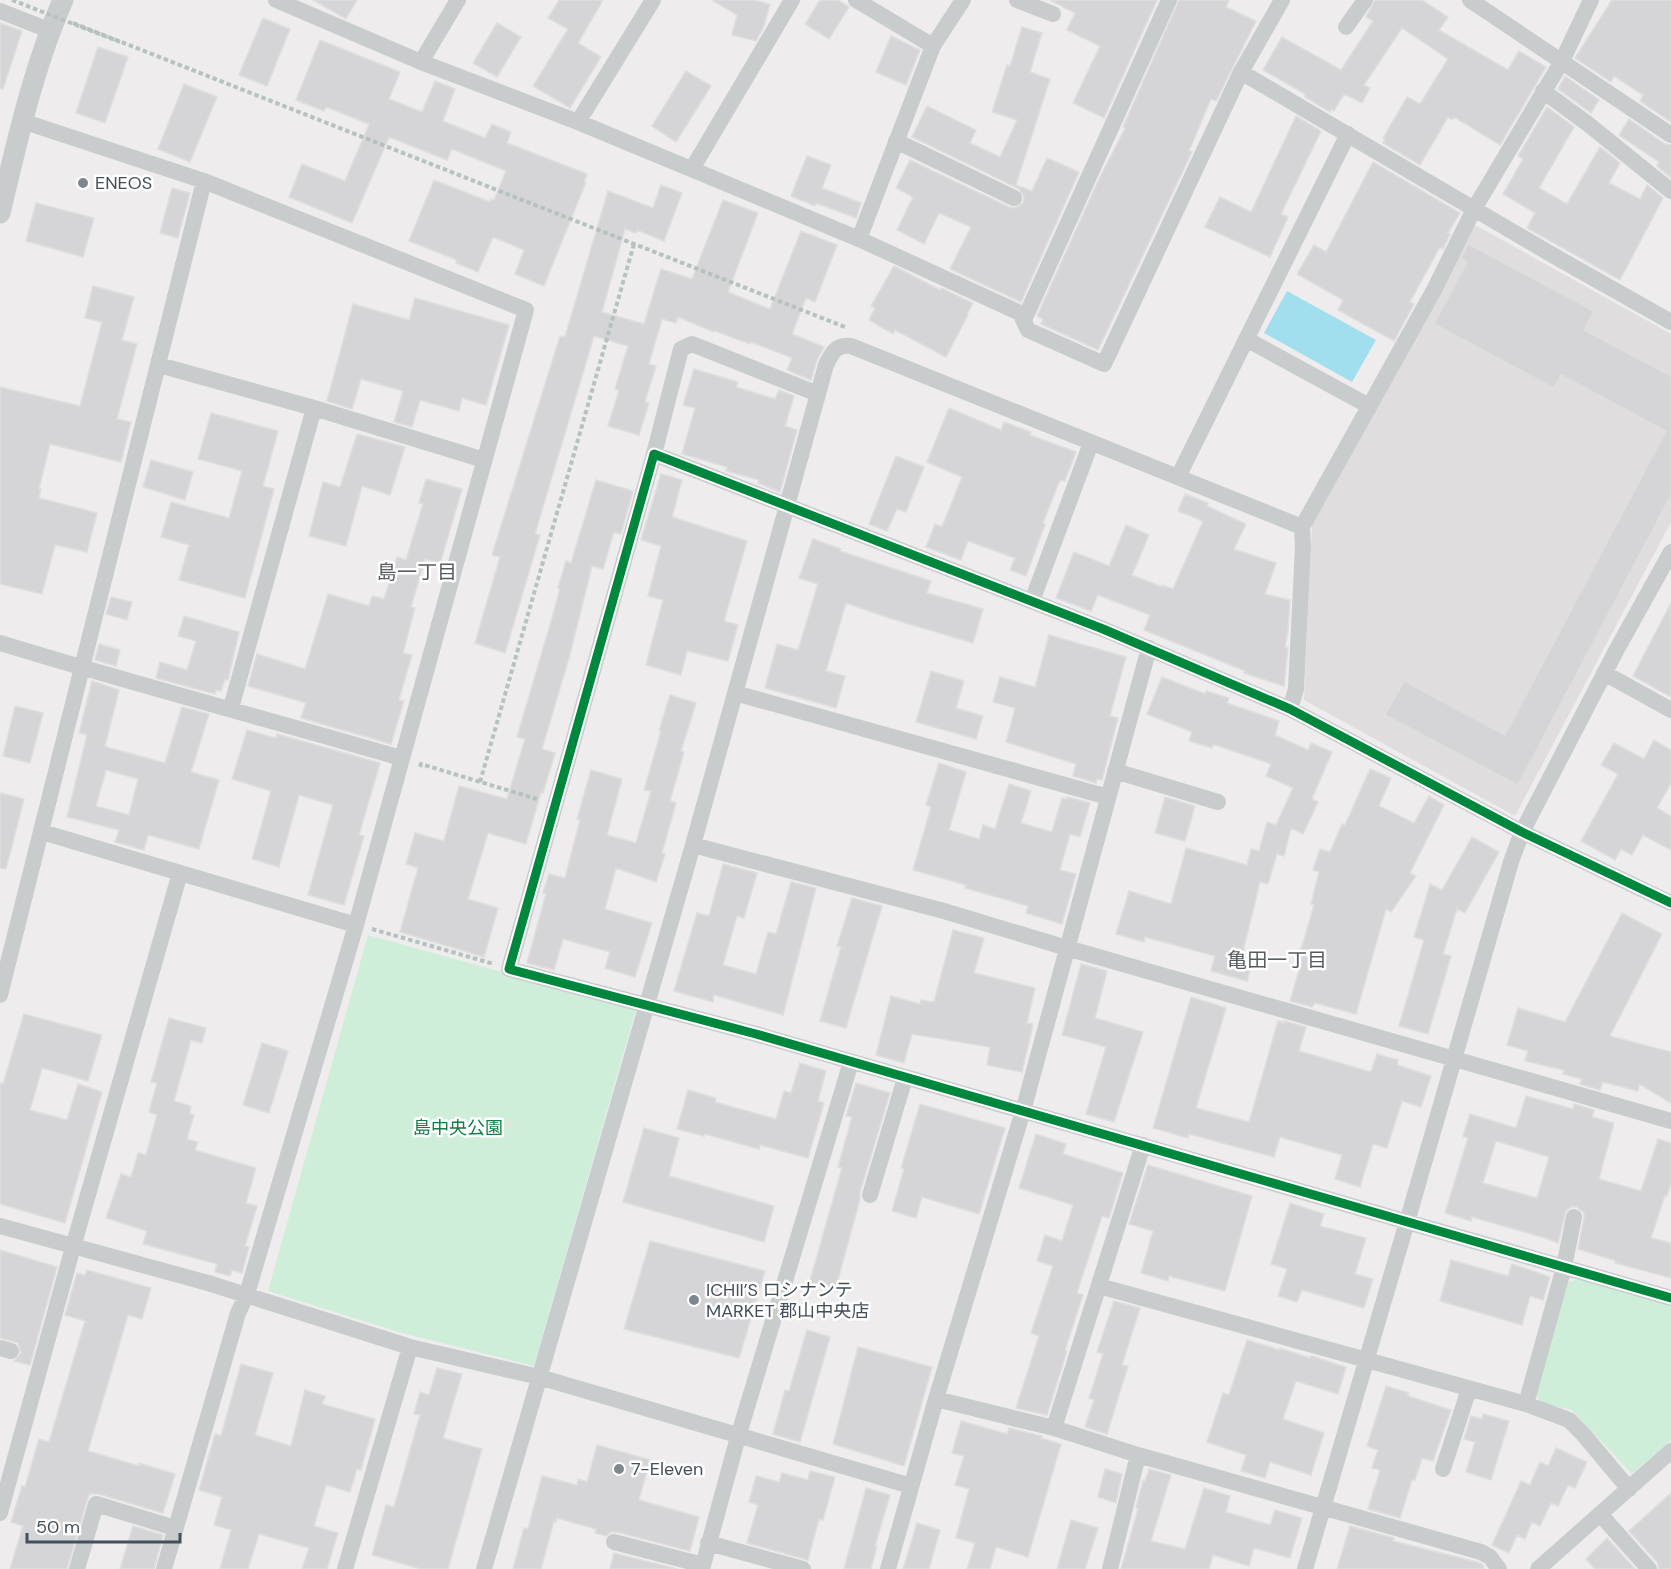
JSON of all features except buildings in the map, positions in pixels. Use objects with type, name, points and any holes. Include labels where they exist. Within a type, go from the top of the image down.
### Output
[{"type":"street","points":[[276,0],[421,62],[578,122],[859,239],[1020,313],[1028,330],[1104,364],[1241,72],[1282,0]]},
{"type":"street","points":[[421,62],[458,0]]},
{"type":"street","points":[[578,122],[653,0]]},
{"type":"street","points":[[692,169],[792,0]]},
{"type":"street","points":[[856,0],[933,46]]},
{"type":"street","points":[[859,239],[933,46],[963,0]]},
{"type":"street","points":[[1017,0],[1053,14]]},
{"type":"street","points":[[1023,320],[1169,0]]},
{"type":"street","points":[[1346,27],[1365,0]]},
{"type":"street","points":[[1470,0],[1671,135]]},
{"type":"street","points":[[1290,709],[1296,689],[1298,668],[1302,527],[1434,290],[1474,209],[1562,61],[1591,0]]},
{"type":"street","points":[[0,11],[56,16],[22,121],[0,213]]},
{"type":"street","points":[[1241,72],[1671,322]]},
{"type":"street","points":[[1544,92],[1597,131],[1671,191]]},
{"type":"street","points":[[22,121],[204,182],[526,310],[356,925],[247,1294],[238,1313],[164,1569]]},
{"type":"street","points":[[1178,477],[1348,134]]},
{"type":"street","points":[[896,141],[1014,198]]},
{"type":"street","points":[[0,994],[204,182]]},
{"type":"street","points":[[1246,339],[1369,406]]},
{"type":"street","points":[[818,394],[692,344],[681,349],[654,454],[509,969],[756,1034],[1671,1298]]},
{"type":"street","points":[[484,1569],[693,845],[826,365],[834,349],[844,345],[851,346],[1302,527]]},
{"type":"street","points":[[159,365],[314,408],[484,460]]},
{"type":"street","points":[[231,708],[314,408]]},
{"type":"street","points":[[1032,601],[1091,443]]},
{"type":"street","points":[[654,454],[1032,601],[1149,648],[1290,709],[1522,832],[1671,903]]},
{"type":"street","points":[[1305,1569],[1511,862],[1522,832],[1604,673],[1671,552]]},
{"type":"street","points":[[0,643],[401,758]]},
{"type":"street","points":[[888,1569],[936,1399],[1023,1111],[1149,648]]},
{"type":"street","points":[[1604,673],[1671,710]]},
{"type":"street","points":[[735,693],[1108,797]]},
{"type":"street","points":[[1115,771],[1218,802]]},
{"type":"street","points":[[42,832],[356,925]]},
{"type":"street","points":[[693,845],[944,911],[1671,1121]]},
{"type":"street","points":[[0,1513],[180,873]]},
{"type":"street","points":[[615,1542],[702,1567],[738,1437],[851,1062]]},
{"type":"street","points":[[870,1195],[905,1077]]},
{"type":"street","points":[[1054,1428],[1143,1145]]},
{"type":"street","points":[[1526,1404],[1564,1267],[1574,1217]]},
{"type":"street","points":[[0,1226],[247,1294],[410,1347],[539,1377],[911,1486]]},
{"type":"street","points":[[1099,1286],[1526,1404],[1569,1420],[1629,1489]]},
{"type":"street","points":[[345,1569],[410,1347]]},
{"type":"street","points":[[1443,1469],[1469,1389]]},
{"type":"street","points":[[936,1399],[1054,1428],[1138,1455],[1481,1552],[1490,1557],[1499,1569]]},
{"type":"street","points":[[1538,1569],[1671,1451]]},
{"type":"street","points":[[1110,1569],[1138,1455]]},
{"type":"street","points":[[77,1569],[96,1504],[175,1528]]},
{"type":"street","points":[[1600,1514],[1649,1569]]},
{"type":"street","points":[[708,1543],[802,1569]]},
{"type":"path","points":[[12,0],[120,42]]},
{"type":"path","points":[[12,0],[855,331]]},
{"type":"path","points":[[480,782],[634,244]]},
{"type":"path","points":[[418,775],[421,764],[555,805]]},
{"type":"path","points":[[375,930],[378,919]]},
{"type":"path","points":[[356,925],[509,969]]},
{"type":"shaded area","points":[[1475,225],[1671,334],[1671,522],[1515,816],[1304,700],[1312,525]]},
{"type":"green space","name":"島中央公園","points":[[368,935],[636,1009],[534,1366],[402,1333],[268,1291]]},
{"type":"green space","points":[[1577,1279],[1671,1305],[1671,1440],[1632,1474],[1572,1410],[1541,1403],[1535,1394],[1566,1283]]},
{"type":"water","points":[[1287,291],[1376,340],[1352,382],[1264,333]]},
{"type":"cycle path","points":[[1671,903],[1522,832],[1290,709],[1103,629],[654,454],[509,969],[756,1034],[1671,1298]]},
{"type":"place","name":"ENEOS","points":[[83,183]]},
{"type":"place","name":"ICHII’S ロシナンテ MARKET 郡山中央店","points":[[694,1300]]},
{"type":"place","name":"7-Eleven","points":[[619,1469]]},
{"type":"district","name":"島一丁目","points":[[417,572]]},
{"type":"district","name":"亀田一丁目","points":[[1277,960]]}]
